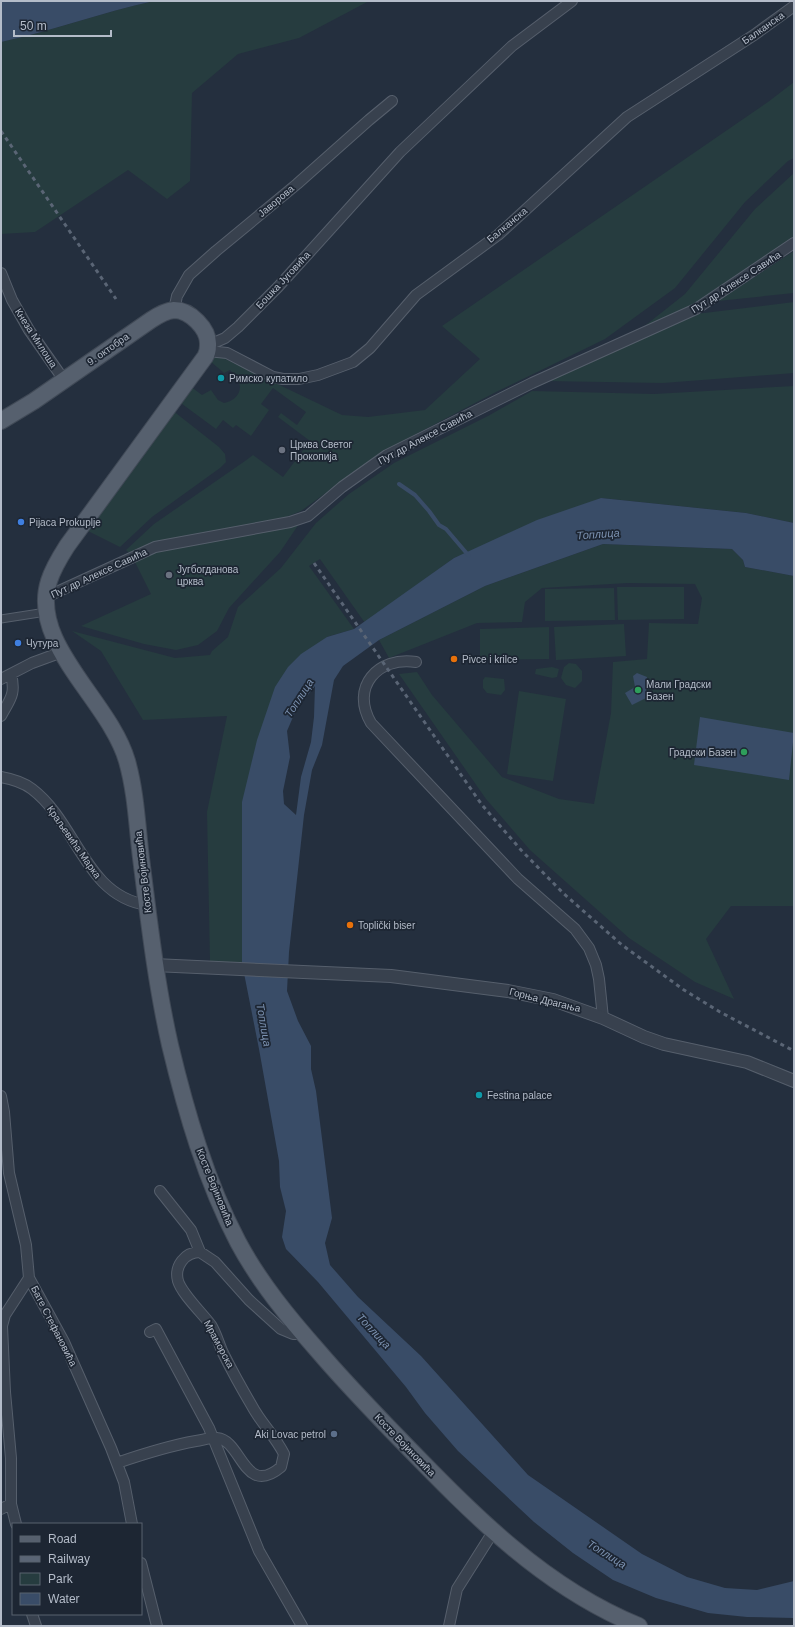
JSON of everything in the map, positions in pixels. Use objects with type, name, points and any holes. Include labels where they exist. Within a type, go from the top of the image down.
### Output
[{"type":"main road","points":[[46,605],[50,580],[67,546],[202,362],[208,348],[206,334],[198,322],[186,314],[174,310]]},
{"type":"main road","name":"9. октобра","points":[[1,422],[150,320],[163,313],[174,310]]},
{"type":"main road","name":"Косте Војиновића","points":[[46,605],[50,630],[62,652],[104,714],[126,756],[134,794],[154,964],[168,1033],[183,1095],[197,1143],[218,1198],[239,1244],[264,1285],[303,1334],[360,1398],[438,1479],[493,1532],[540,1570],[563,1586],[606,1611],[639,1626]]},
{"type":"street","name":"Бошка Југовића","points":[[208,348],[235,330],[299,265],[400,152],[507,51],[572,1]]},
{"type":"street","name":"Балканска","points":[[208,348],[227,353],[273,377],[283,380],[299,379],[318,375],[353,362],[370,348],[416,295],[498,235],[627,117],[754,35],[794,6]]},
{"type":"street","name":"Јаворова","points":[[174,310],[177,296],[189,275],[392,101]]},
{"type":"street","name":"Пут др Алексе Савића","points":[[46,605],[155,548],[290,522],[308,516],[342,487],[387,455],[532,383],[696,309],[794,243]]},
{"type":"street","name":"Кнеза Милоша","points":[[1,273],[12,300],[29,330],[64,380]]},
{"type":"street","points":[[1,619],[46,605]]},
{"type":"street","points":[[1,679],[32,662],[62,652]]},
{"type":"street","points":[[416,662],[404,661],[392,663],[378,670],[372,676],[365,690],[363,699],[366,715],[371,723],[518,879],[575,929],[589,948],[596,965],[600,979],[603,1018]]},
{"type":"street","points":[[1,716],[13,693],[14,688],[11,674]]},
{"type":"street","name":"Краљевића Марка","points":[[1,777],[26,785],[38,795],[60,821],[100,880],[116,895],[136,904],[147,905]]},
{"type":"street","name":"Горња Драгања","points":[[154,964],[391,976],[508,990],[553,1000],[603,1018],[657,1042],[747,1062],[794,1081]]},
{"type":"street","name":"Бате Стефановића","points":[[1,1096],[9,1173],[26,1245],[29,1278],[67,1349],[117,1463],[124,1482],[132,1523]]},
{"type":"street","points":[[160,1191],[191,1230],[200,1252],[215,1262],[250,1300],[281,1329],[293,1334],[303,1334]]},
{"type":"street","name":"Мраморска","points":[[200,1252],[190,1254],[184,1258],[179,1269],[178,1281],[182,1290],[211,1326],[252,1408],[276,1439],[284,1454],[281,1467],[270,1475],[264,1476],[254,1473],[249,1470],[227,1442],[218,1438],[213,1438]]},
{"type":"street","points":[[16,1523],[11,1504],[12,1458],[5,1392],[2,1326],[5,1315],[29,1278]]},
{"type":"street","points":[[150,1332],[156,1329],[213,1438],[259,1551],[302,1626]]},
{"type":"street","points":[[117,1463],[166,1447],[213,1438]]},
{"type":"street","points":[[1,1509],[11,1504]]},
{"type":"street","points":[[449,1626],[457,1589],[493,1532]]},
{"type":"street","points":[[142,1567],[157,1626]]},
{"type":"street","points":[[32,1615],[36,1626]]},
{"type":"green space","points":[[154,1],[369,1],[299,38],[238,54],[192,93],[190,181],[167,199],[128,170],[35,232],[1,234],[1,42],[115,10]]},
{"type":"green space","points":[[794,82],[794,158],[788,161],[745,202],[675,288],[605,339],[496,392],[382,452],[301,511],[286,517],[154,542],[131,555],[126,550],[154,524],[253,455],[283,477],[310,441],[278,417],[281,413],[297,425],[306,412],[273,388],[261,404],[269,410],[251,436],[236,425],[233,428],[223,420],[216,429],[178,401],[190,386],[202,395],[211,390],[218,400],[224,403],[234,399],[240,390],[238,379],[230,370],[224,373],[210,361],[215,354],[342,415],[368,417],[425,410],[480,359],[442,326],[768,102]]},
{"type":"green space","points":[[794,173],[794,237],[693,305],[637,332],[685,294],[755,209]]},
{"type":"green space","points":[[794,251],[794,293],[718,301]]},
{"type":"green space","points":[[794,302],[794,373],[663,383],[545,381],[696,314]]},
{"type":"green space","points":[[794,386],[794,523],[746,513],[601,498],[454,558],[365,623],[320,559],[309,566],[354,629],[327,637],[242,802],[242,963],[210,962],[207,812],[227,716],[143,720],[101,651],[72,631],[175,658],[210,655],[212,651],[228,637],[238,607],[281,568],[316,523],[349,494],[394,463],[488,416],[532,391],[654,394]]},
{"type":"green space","points":[[172,410],[219,447],[225,454],[226,462],[220,468],[152,517],[120,547],[86,530]]},
{"type":"green space","points":[[301,521],[280,552],[229,608],[217,631],[198,645],[176,650],[144,644],[81,626],[151,594],[134,560],[156,550]]},
{"type":"green space","points":[[603,544],[732,549],[743,560],[745,567],[794,576],[794,906],[731,906],[706,939],[734,999],[695,982],[629,938],[530,850],[486,799],[399,674],[417,672],[432,695],[502,777],[559,799],[594,804],[611,713],[613,662],[647,659],[649,623],[698,624],[702,598],[695,584],[628,583],[542,588],[525,602],[522,622],[477,623],[389,658],[379,640],[485,586]]},
{"type":"green space","points":[[617,587],[684,587],[684,619],[618,620]]},
{"type":"green space","points":[[614,588],[615,620],[545,621],[545,589]]},
{"type":"green space","points":[[624,624],[626,656],[556,660],[554,627]]},
{"type":"green space","points":[[549,627],[549,659],[480,660],[480,629]]},
{"type":"green space","points":[[569,663],[576,664],[582,671],[582,681],[575,688],[566,685],[561,678],[564,667]]},
{"type":"green space","points":[[552,667],[559,669],[557,677],[552,678],[535,674],[536,669]]},
{"type":"green space","points":[[485,677],[504,679],[505,690],[501,695],[487,693],[483,688],[483,680]]},
{"type":"green space","points":[[519,691],[566,699],[553,781],[507,774]]},
{"type":"water","points":[[1,1],[154,1],[115,10],[1,42]]},
{"type":"water","name":"Топлица","points":[[601,498],[746,513],[794,523],[794,576],[745,567],[743,560],[732,549],[603,544],[485,586],[379,640],[343,666],[334,680],[322,745],[312,770],[304,815],[289,952],[287,991],[298,1021],[311,1046],[311,1069],[316,1091],[332,1218],[325,1243],[330,1265],[358,1297],[421,1356],[528,1475],[642,1554],[687,1577],[725,1588],[757,1590],[794,1581],[794,1618],[747,1617],[708,1613],[656,1598],[613,1580],[573,1553],[534,1522],[458,1451],[318,1282],[286,1249],[282,1237],[286,1211],[280,1187],[279,1161],[242,963],[242,802],[257,740],[275,687],[288,667],[301,654],[327,637],[354,629],[454,558],[537,520]],"holes":[[[315,686],[314,717],[311,742],[301,777],[296,815],[284,804],[283,791],[290,757],[287,731],[296,710]]]},
{"type":"water","name":"Мали Градски Базен","points":[[637,673],[647,677],[646,698],[632,705],[625,693],[635,687],[633,676]]},
{"type":"water","name":"Градски Базен","points":[[700,717],[794,733],[789,780],[694,765]]},
{"type":"waterway","points":[[399,484],[415,495],[439,525],[446,529],[469,556]]},
{"type":"railway","points":[[1,131],[116,299]]},
{"type":"railway","points":[[314,563],[482,805],[521,850],[563,893],[622,945],[684,990],[720,1012],[794,1051]]},
{"type":"place","name":"Римско купатило","points":[[221,378]]},
{"type":"place","name":"Црква Светог Прокопија","points":[[282,450]]},
{"type":"place","name":"Pijaca Prokuplje","points":[[21,522]]},
{"type":"place","name":"Југбогданова црква","points":[[169,575]]},
{"type":"place","name":"Чутура","points":[[18,643]]},
{"type":"place","name":"Pivce i krilce","points":[[454,659]]},
{"type":"place","name":"Мали Градски Базен","points":[[638,690]]},
{"type":"place","name":"Градски Базен","points":[[744,752]]},
{"type":"place","name":"Toplički biser","points":[[350,925]]},
{"type":"place","name":"Festina palace","points":[[479,1095]]},
{"type":"place","name":"Aki Lovac petrol","points":[[334,1434]]}]
